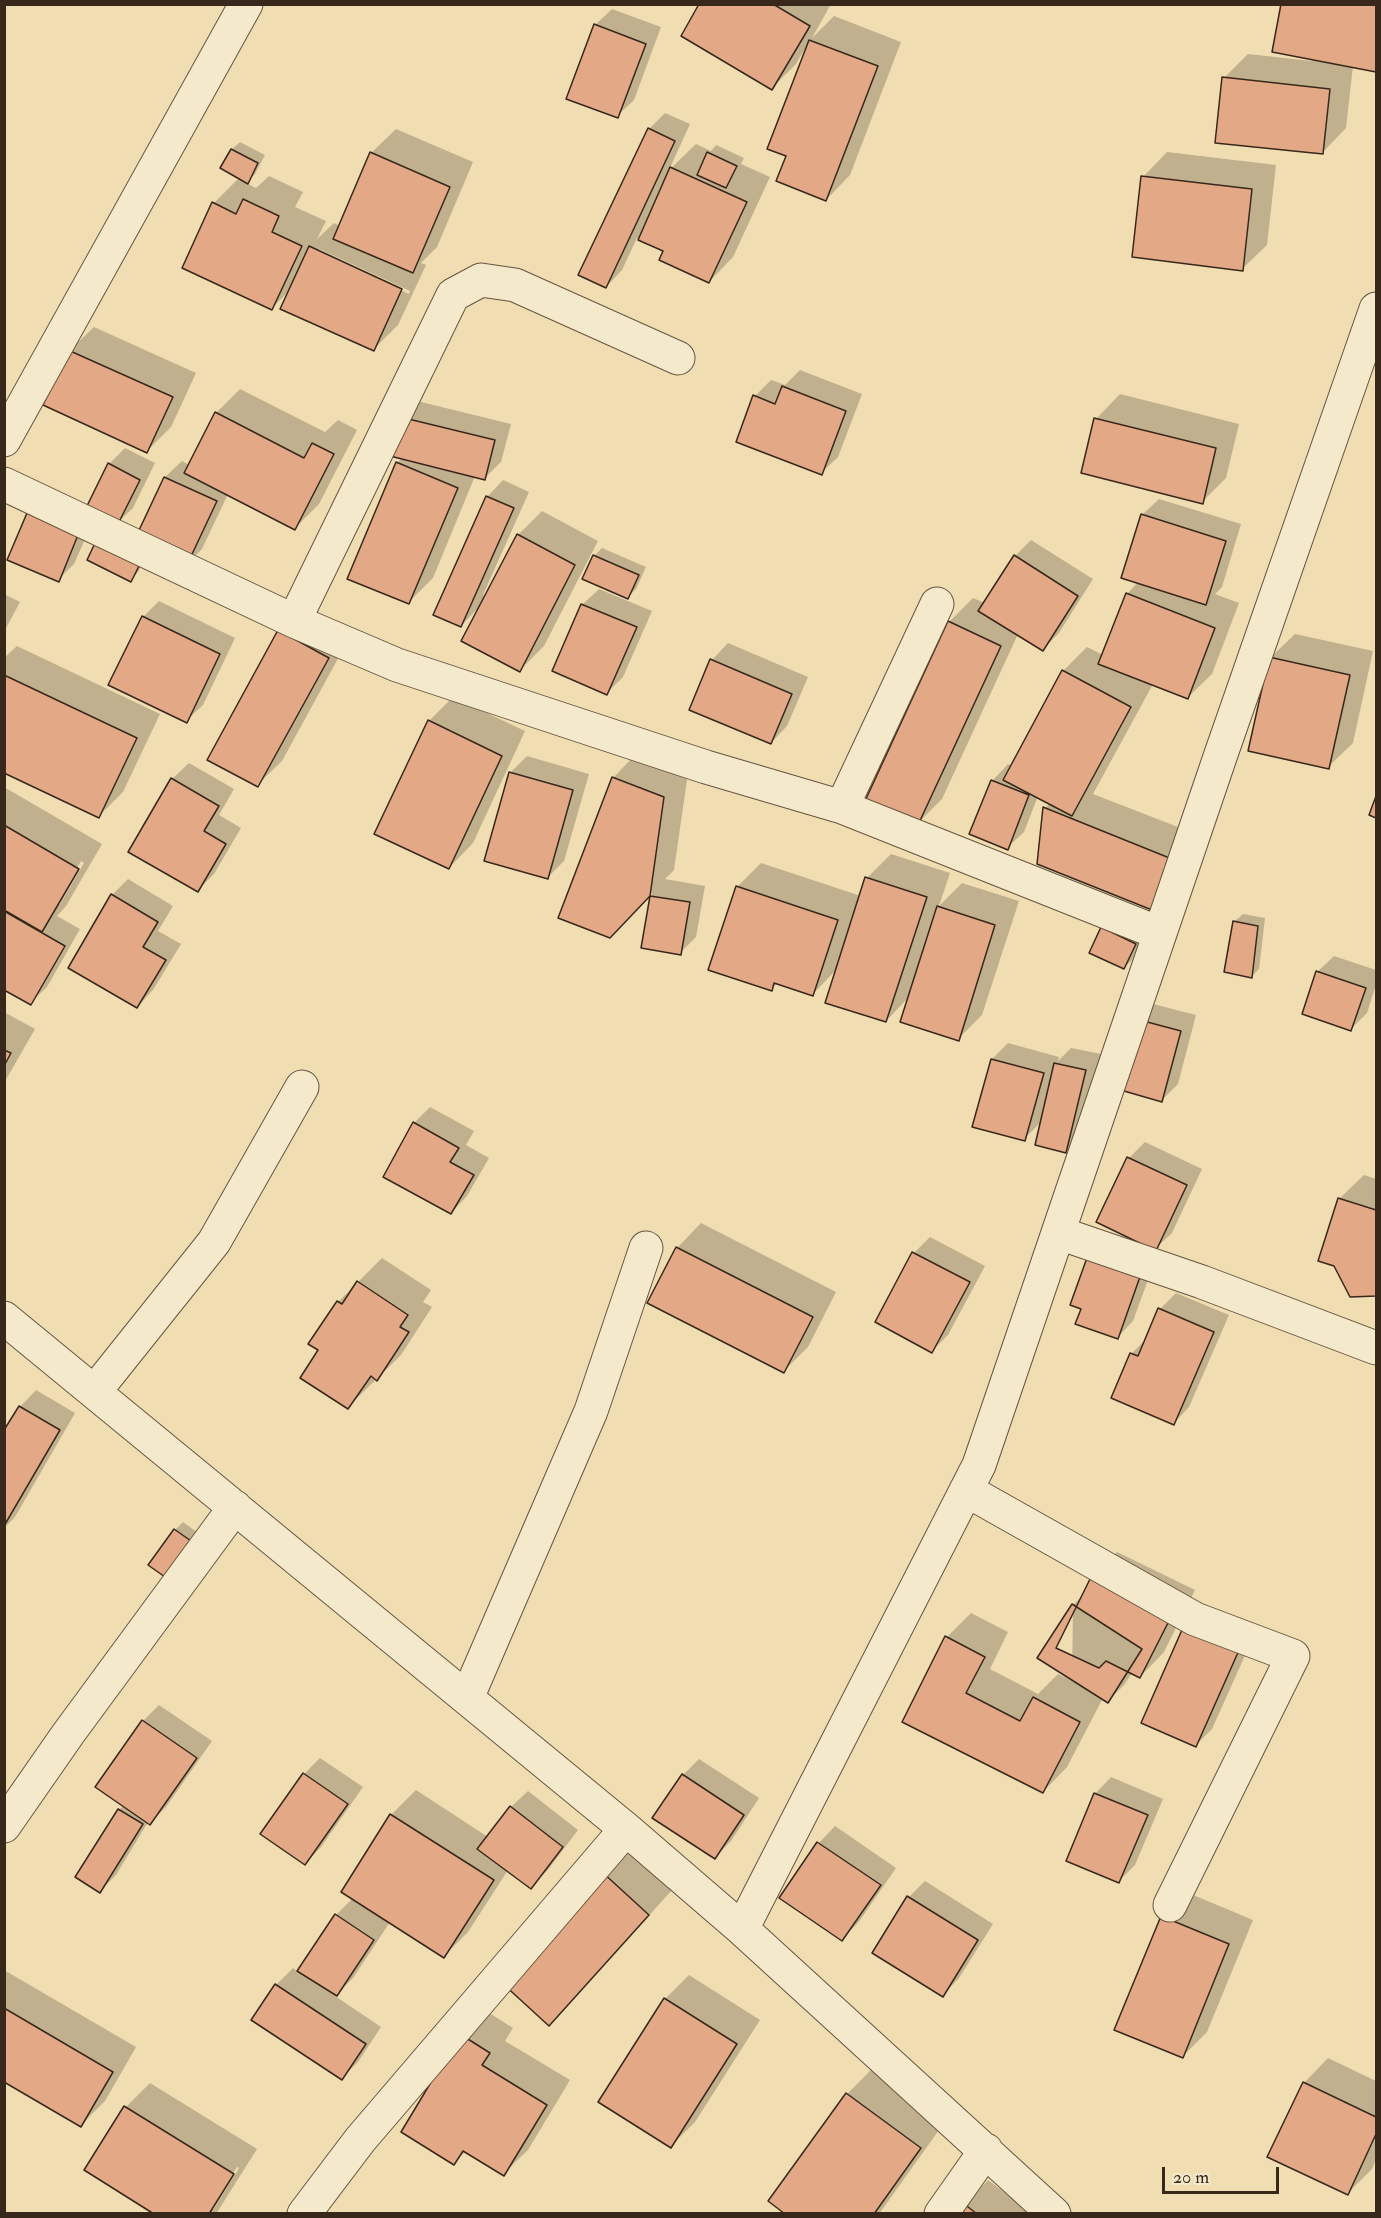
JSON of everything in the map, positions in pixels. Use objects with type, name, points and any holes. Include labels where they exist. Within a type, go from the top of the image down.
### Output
[{"type":"street","points":[[4,440],[246,4]]},
{"type":"street","points":[[294,621],[453,295],[481,280],[515,285],[678,358]]},
{"type":"street","points":[[742,1929],[979,1465],[1159,933],[1377,309]]},
{"type":"street","points":[[4,484],[294,621],[398,665],[706,767],[842,807],[1159,933]]},
{"type":"street","points":[[842,807],[937,604]]},
{"type":"street","points":[[95,1391],[214,1242],[302,1087]]},
{"type":"street","points":[[1059,1233],[1202,1282],[1377,1348]]},
{"type":"street","points":[[466,1698],[591,1411],[646,1248]]},
{"type":"street","points":[[7,1326],[95,1391],[626,1829],[742,1929],[1054,2214]]},
{"type":"street","points":[[966,1490],[1195,1619],[1293,1656],[1170,1905]]},
{"type":"street","points":[[4,1826],[68,1734],[235,1507]]},
{"type":"street","points":[[304,2214],[360,2140],[626,1829]]},
{"type":"street","points":[[941,2214],[986,2150]]},
{"type":"building","points":[[699,4],[773,4],[810,26],[772,90],[681,36]]},
{"type":"building","points":[[1281,4],[1376,4],[1376,72],[1272,52]]},
{"type":"building","points":[[594,24],[646,44],[618,118],[566,99]]},
{"type":"building","points":[[809,40],[878,66],[826,201],[776,181],[786,156],[767,149]]},
{"type":"building","points":[[1222,77],[1330,89],[1323,154],[1215,143]]},
{"type":"building","points":[[648,128],[675,141],[606,288],[578,275]]},
{"type":"building","points":[[231,149],[258,163],[248,184],[220,168]]},
{"type":"building","points":[[370,152],[450,187],[413,273],[333,239]]},
{"type":"building","points":[[707,152],[737,166],[726,188],[697,175]]},
{"type":"building","points":[[670,167],[747,202],[709,283],[659,260],[663,251],[638,240]]},
{"type":"building","points":[[1141,176],[1252,189],[1243,271],[1132,257]]},
{"type":"building","points":[[243,199],[279,216],[272,232],[302,246],[272,310],[182,268],[212,202],[236,214]]},
{"type":"building","points":[[309,246],[402,289],[374,351],[280,309]]},
{"type":"building","points":[[68,350],[173,397],[147,453],[43,405]]},
{"type":"building","points":[[782,386],[846,411],[822,475],[736,442],[753,395],[775,404]]},
{"type":"building","points":[[215,412],[304,458],[312,443],[334,454],[295,530],[184,473]]},
{"type":"building","points":[[396,416],[495,440],[485,480],[386,455]]},
{"type":"building","points":[[1094,418],[1216,448],[1203,504],[1081,473]]},
{"type":"building","points":[[396,462],[458,488],[409,604],[347,579]]},
{"type":"building","points":[[108,463],[140,480],[117,526],[85,510]]},
{"type":"building","points":[[164,477],[217,501],[186,567],[133,543]]},
{"type":"building","points":[[486,496],[514,508],[461,627],[433,615]]},
{"type":"building","points":[[27,513],[78,535],[59,582],[7,560]]},
{"type":"building","points":[[1141,514],[1226,541],[1206,605],[1121,578]]},
{"type":"building","points":[[517,534],[575,565],[520,672],[461,641]]},
{"type":"building","points":[[95,543],[140,564],[131,582],[87,560]]},
{"type":"building","points":[[593,555],[639,575],[628,599],[582,579]]},
{"type":"building","points":[[1014,555],[1078,596],[1043,651],[978,611]]},
{"type":"building","points":[[1126,593],[1215,628],[1188,699],[1098,664]]},
{"type":"building","points":[[581,604],[637,627],[607,695],[552,671]]},
{"type":"building","points":[[142,616],[220,654],[187,723],[108,685]]},
{"type":"building","points":[[948,621],[1001,646],[918,825],[865,801]]},
{"type":"building","points":[[278,630],[329,658],[258,787],[207,760]]},
{"type":"building","points":[[1269,657],[1350,675],[1329,769],[1248,751]]},
{"type":"building","points":[[710,659],[792,694],[771,744],[689,710]]},
{"type":"building","points":[[1062,670],[1131,707],[1072,816],[1003,780]]},
{"type":"building","points":[[4,675],[137,738],[99,818],[4,773]]},
{"type":"building","points":[[428,720],[502,756],[449,869],[374,834]]},
{"type":"building","points":[[509,772],[573,790],[548,879],[484,861]]},
{"type":"building","points":[[612,777],[664,797],[650,896],[610,938],[558,918]]},
{"type":"building","points":[[171,778],[219,806],[204,831],[226,844],[198,892],[128,852]]},
{"type":"building","points":[[991,780],[1029,795],[1008,850],[969,834]]},
{"type":"building","points":[[1376,796],[1376,818],[1369,815]]},
{"type":"building","points":[[1043,807],[1172,859],[1152,910],[1037,864]]},
{"type":"building","points":[[4,825],[79,869],[42,932],[4,910]]},
{"type":"building","points":[[865,877],[927,897],[886,1022],[825,1003]]},
{"type":"building","points":[[736,886],[838,920],[813,996],[774,983],[772,991],[708,970]]},
{"type":"building","points":[[111,894],[158,922],[143,947],[166,960],[137,1008],[68,968]]},
{"type":"building","points":[[650,896],[690,902],[681,955],[641,948]]},
{"type":"building","points":[[937,906],[995,925],[959,1041],[900,1022]]},
{"type":"building","points":[[4,911],[65,946],[31,1005],[4,990]]},
{"type":"building","points":[[1233,921],[1258,926],[1252,978],[1224,972]]},
{"type":"building","points":[[1101,927],[1136,944],[1124,969],[1089,953]]},
{"type":"building","points":[[1316,971],[1366,988],[1351,1031],[1302,1014]]},
{"type":"building","points":[[1136,1019],[1181,1031],[1162,1102],[1117,1089]]},
{"type":"building","points":[[4,1050],[11,1053],[4,1066]]},
{"type":"building","points":[[991,1059],[1044,1073],[1025,1141],[972,1127]]},
{"type":"building","points":[[1054,1063],[1086,1070],[1066,1153],[1035,1145]]},
{"type":"building","points":[[413,1122],[459,1148],[450,1162],[474,1175],[451,1214],[383,1177]]},
{"type":"building","points":[[1127,1157],[1187,1185],[1156,1251],[1096,1222]]},
{"type":"building","points":[[1338,1198],[1376,1210],[1376,1296],[1350,1297],[1334,1266],[1318,1261]]},
{"type":"building","points":[[676,1247],[813,1317],[784,1373],[647,1303]]},
{"type":"building","points":[[912,1252],[970,1282],[932,1353],[875,1322]]},
{"type":"building","points":[[1088,1255],[1141,1274],[1118,1339],[1075,1324],[1081,1309],[1070,1305]]},
{"type":"building","points":[[357,1281],[408,1315],[400,1327],[409,1332],[377,1381],[371,1376],[348,1409],[300,1378],[318,1350],[308,1344],[337,1301],[342,1304]]},
{"type":"building","points":[[1158,1308],[1214,1332],[1174,1425],[1111,1398],[1130,1353],[1138,1356]]},
{"type":"building","points":[[19,1406],[60,1430],[4,1526],[4,1430]]},
{"type":"building","points":[[174,1529],[201,1548],[175,1584],[148,1565]]},
{"type":"building","points":[[1092,1575],[1172,1615],[1140,1678],[1106,1661],[1099,1668],[1056,1648]]},
{"type":"building","points":[[1072,1604],[1142,1649],[1108,1703],[1037,1658]]},
{"type":"building","points":[[1185,1623],[1240,1648],[1196,1747],[1141,1723]]},
{"type":"building","points":[[945,1636],[985,1657],[966,1693],[1020,1721],[1033,1697],[1080,1722],[1043,1793],[902,1722]]},
{"type":"building","points":[[142,1720],[197,1758],[150,1825],[95,1787]]},
{"type":"building","points":[[303,1773],[348,1804],[305,1865],[260,1834]]},
{"type":"building","points":[[682,1774],[744,1815],[715,1859],[652,1818]]},
{"type":"building","points":[[1094,1793],[1148,1815],[1119,1883],[1066,1861]]},
{"type":"building","points":[[510,1806],[563,1847],[531,1889],[477,1849]]},
{"type":"building","points":[[118,1809],[143,1824],[100,1893],[75,1877]]},
{"type":"building","points":[[390,1814],[494,1880],[444,1958],[341,1892]]},
{"type":"building","points":[[817,1842],[881,1885],[842,1941],[779,1898]]},
{"type":"building","points":[[601,1871],[649,1915],[549,2026],[501,1982]]},
{"type":"building","points":[[907,1896],[978,1940],[943,1997],[872,1953]]},
{"type":"building","points":[[335,1914],[374,1940],[337,1996],[297,1971]]},
{"type":"building","points":[[1161,1916],[1229,1944],[1183,2058],[1114,2030]]},
{"type":"building","points":[[275,1984],[366,2044],[342,2080],[251,2020]]},
{"type":"building","points":[[664,1998],[737,2044],[671,2148],[598,2102]]},
{"type":"building","points":[[4,2008],[113,2072],[81,2127],[4,2082]]},
{"type":"building","points":[[460,2034],[490,2053],[482,2065],[547,2105],[504,2176],[463,2151],[454,2165],[401,2132]]},
{"type":"building","points":[[1303,2082],[1376,2117],[1376,2134],[1348,2195],[1267,2157]]},
{"type":"building","points":[[846,2093],[921,2148],[874,2214],[785,2214],[768,2201]]},
{"type":"building","points":[[124,2106],[234,2174],[209,2214],[154,2214],[84,2170]]},
{"type":"building","points":[[963,2203],[977,2214],[955,2214]]}]
